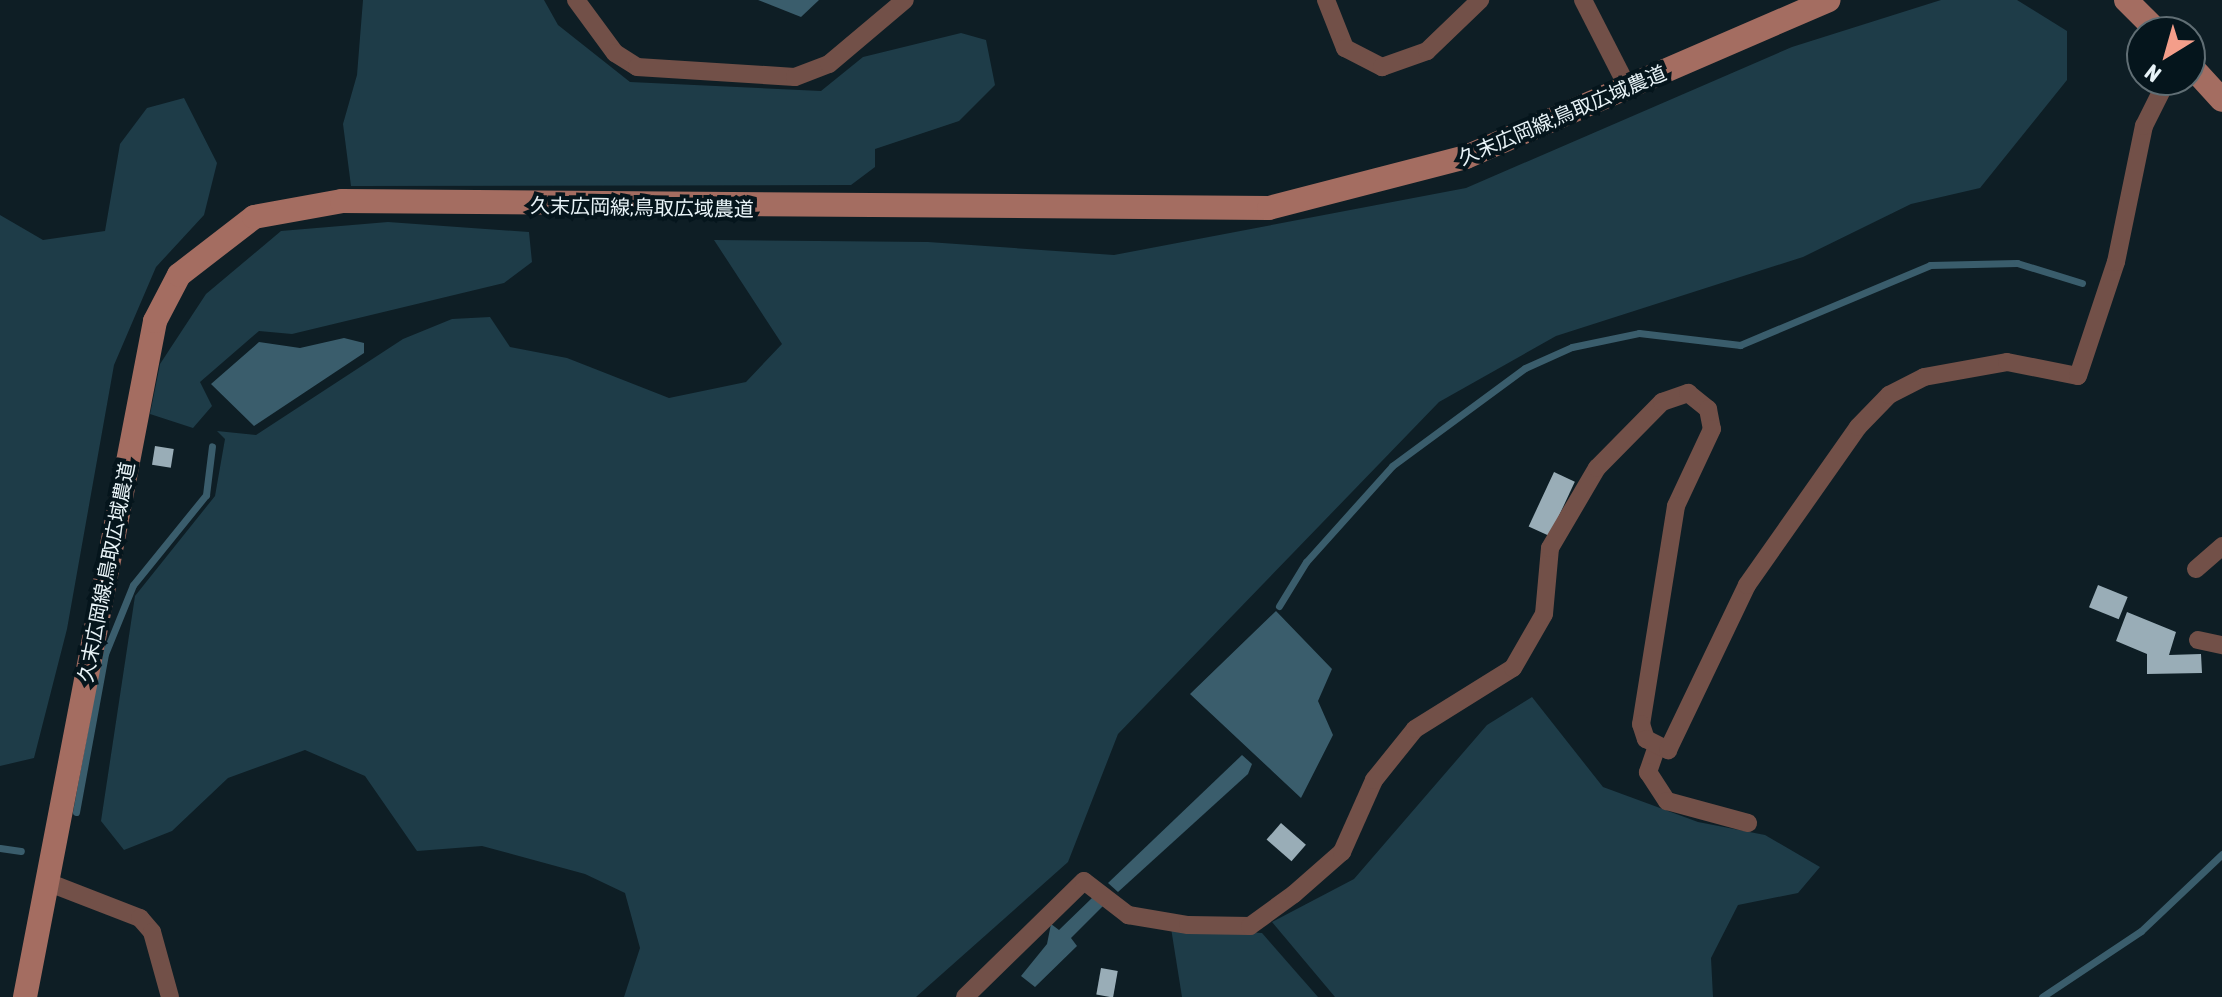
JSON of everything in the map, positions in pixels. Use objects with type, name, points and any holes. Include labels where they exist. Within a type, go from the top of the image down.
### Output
[{"type":"street","points":[[576,0],[615,53],[637,67],[795,77],[829,64],[905,0]]},
{"type":"street","points":[[1326,0],[1345,48],[1382,67],[1427,51],[1480,0]]},
{"type":"street","points":[[1583,0],[1628,88]]},
{"type":"street","name":"久末広岡線;鳥取広域農道","points":[[25,997],[155,321],[179,275],[254,217],[342,201],[1269,208],[1466,157],[1828,0]]},
{"type":"street","points":[[2126,0],[2142,16]]},
{"type":"street","points":[[2206,82],[2222,100]]},
{"type":"street","points":[[965,997],[1084,881],[1128,915],[1188,925],[1250,926],[1294,894],[1342,852],[1374,780],[1415,729],[1513,668],[1544,614],[1550,548],[1597,468],[1662,402],[1688,393],[1708,409],[1712,429],[1676,506],[1641,724],[1657,746],[1668,750],[1678,742],[1747,585],[1858,427],[1889,395],[1924,377],[2007,362],[2078,376],[2116,262],[2144,126],[2159,96]]},
{"type":"street","points":[[2196,569],[2222,546]]},
{"type":"street","points":[[2198,640],[2222,645]]},
{"type":"street","points":[[1657,746],[1648,772],[1667,801],[1748,823]]},
{"type":"street","points":[[47,882],[140,918],[152,932],[170,997]]},
{"type":"shaded area","points":[[363,0],[544,0],[558,25],[630,82],[821,91],[863,57],[961,33],[986,40],[995,85],[959,121],[875,149],[875,167],[851,185],[351,186],[343,124],[357,75]]},
{"type":"shaded area","points":[[758,0],[819,0],[801,17]]},
{"type":"shaded area","points":[[1941,0],[2017,0],[2067,31],[2067,80],[1980,188],[1911,204],[1803,257],[1556,336],[1439,402],[1118,734],[1068,862],[916,997],[624,997],[640,948],[625,893],[585,874],[482,846],[417,851],[365,776],[305,750],[228,778],[172,831],[124,850],[101,821],[135,596],[215,496],[225,439],[217,431],[256,435],[403,339],[452,319],[490,317],[510,347],[567,358],[669,398],[746,382],[782,344],[714,240],[928,242],[1114,255],[1466,188],[1792,47]]},
{"type":"shaded area","points":[[184,98],[217,163],[204,215],[156,267],[114,365],[67,629],[34,758],[0,766],[0,215],[43,240],[105,231],[120,144],[147,108]]},
{"type":"shaded area","points":[[388,222],[529,232],[532,262],[504,283],[292,334],[259,331],[200,382],[212,406],[193,428],[150,414],[160,364],[206,294],[281,231]]},
{"type":"shaded area","points":[[344,338],[364,343],[364,353],[254,426],[211,384],[259,342],[300,348]]},
{"type":"shaded area","points":[[1276,611],[1332,669],[1318,701],[1333,735],[1301,798],[1190,694]]},
{"type":"shaded area","points":[[1532,697],[1603,787],[1698,822],[1765,835],[1820,867],[1798,893],[1738,905],[1711,958],[1713,997],[1335,997],[1272,922],[1354,879],[1487,725]]},
{"type":"shaded area","points":[[1242,755],[1252,764],[1248,774],[1118,892],[1108,883]]},
{"type":"shaded area","points":[[1093,897],[1105,904],[1071,938],[1077,946],[1035,987],[1021,976],[1047,944],[1051,924],[1059,930]]},
{"type":"shaded area","points":[[1171,928],[1262,933],[1318,997],[1182,997]]},
{"type":"building","points":[[155,446],[174,449],[171,468],[152,465]]},
{"type":"building","points":[[1554,472],[1575,482],[1549,536],[1529,526]]},
{"type":"building","points":[[2098,585],[2128,597],[2119,619],[2089,607]]},
{"type":"building","points":[[2127,612],[2176,632],[2169,655],[2201,654],[2202,673],[2147,674],[2147,654],[2116,641]]},
{"type":"building","points":[[1281,823],[1306,845],[1291,861],[1267,840]]},
{"type":"building","points":[[1101,968],[1118,971],[1113,997],[1096,995]]},
{"type":"waterway","points":[[1279,606],[1306,562],[1392,466],[1525,368],[1572,347],[1639,333],[1740,345],[1930,265],[2017,263],[2082,283]]},
{"type":"waterway","points":[[76,812],[105,654],[133,585],[206,495],[212,446]]},
{"type":"waterway","points":[[0,848],[21,851]]},
{"type":"waterway","points":[[2042,997],[2141,931],[2222,854]]}]
